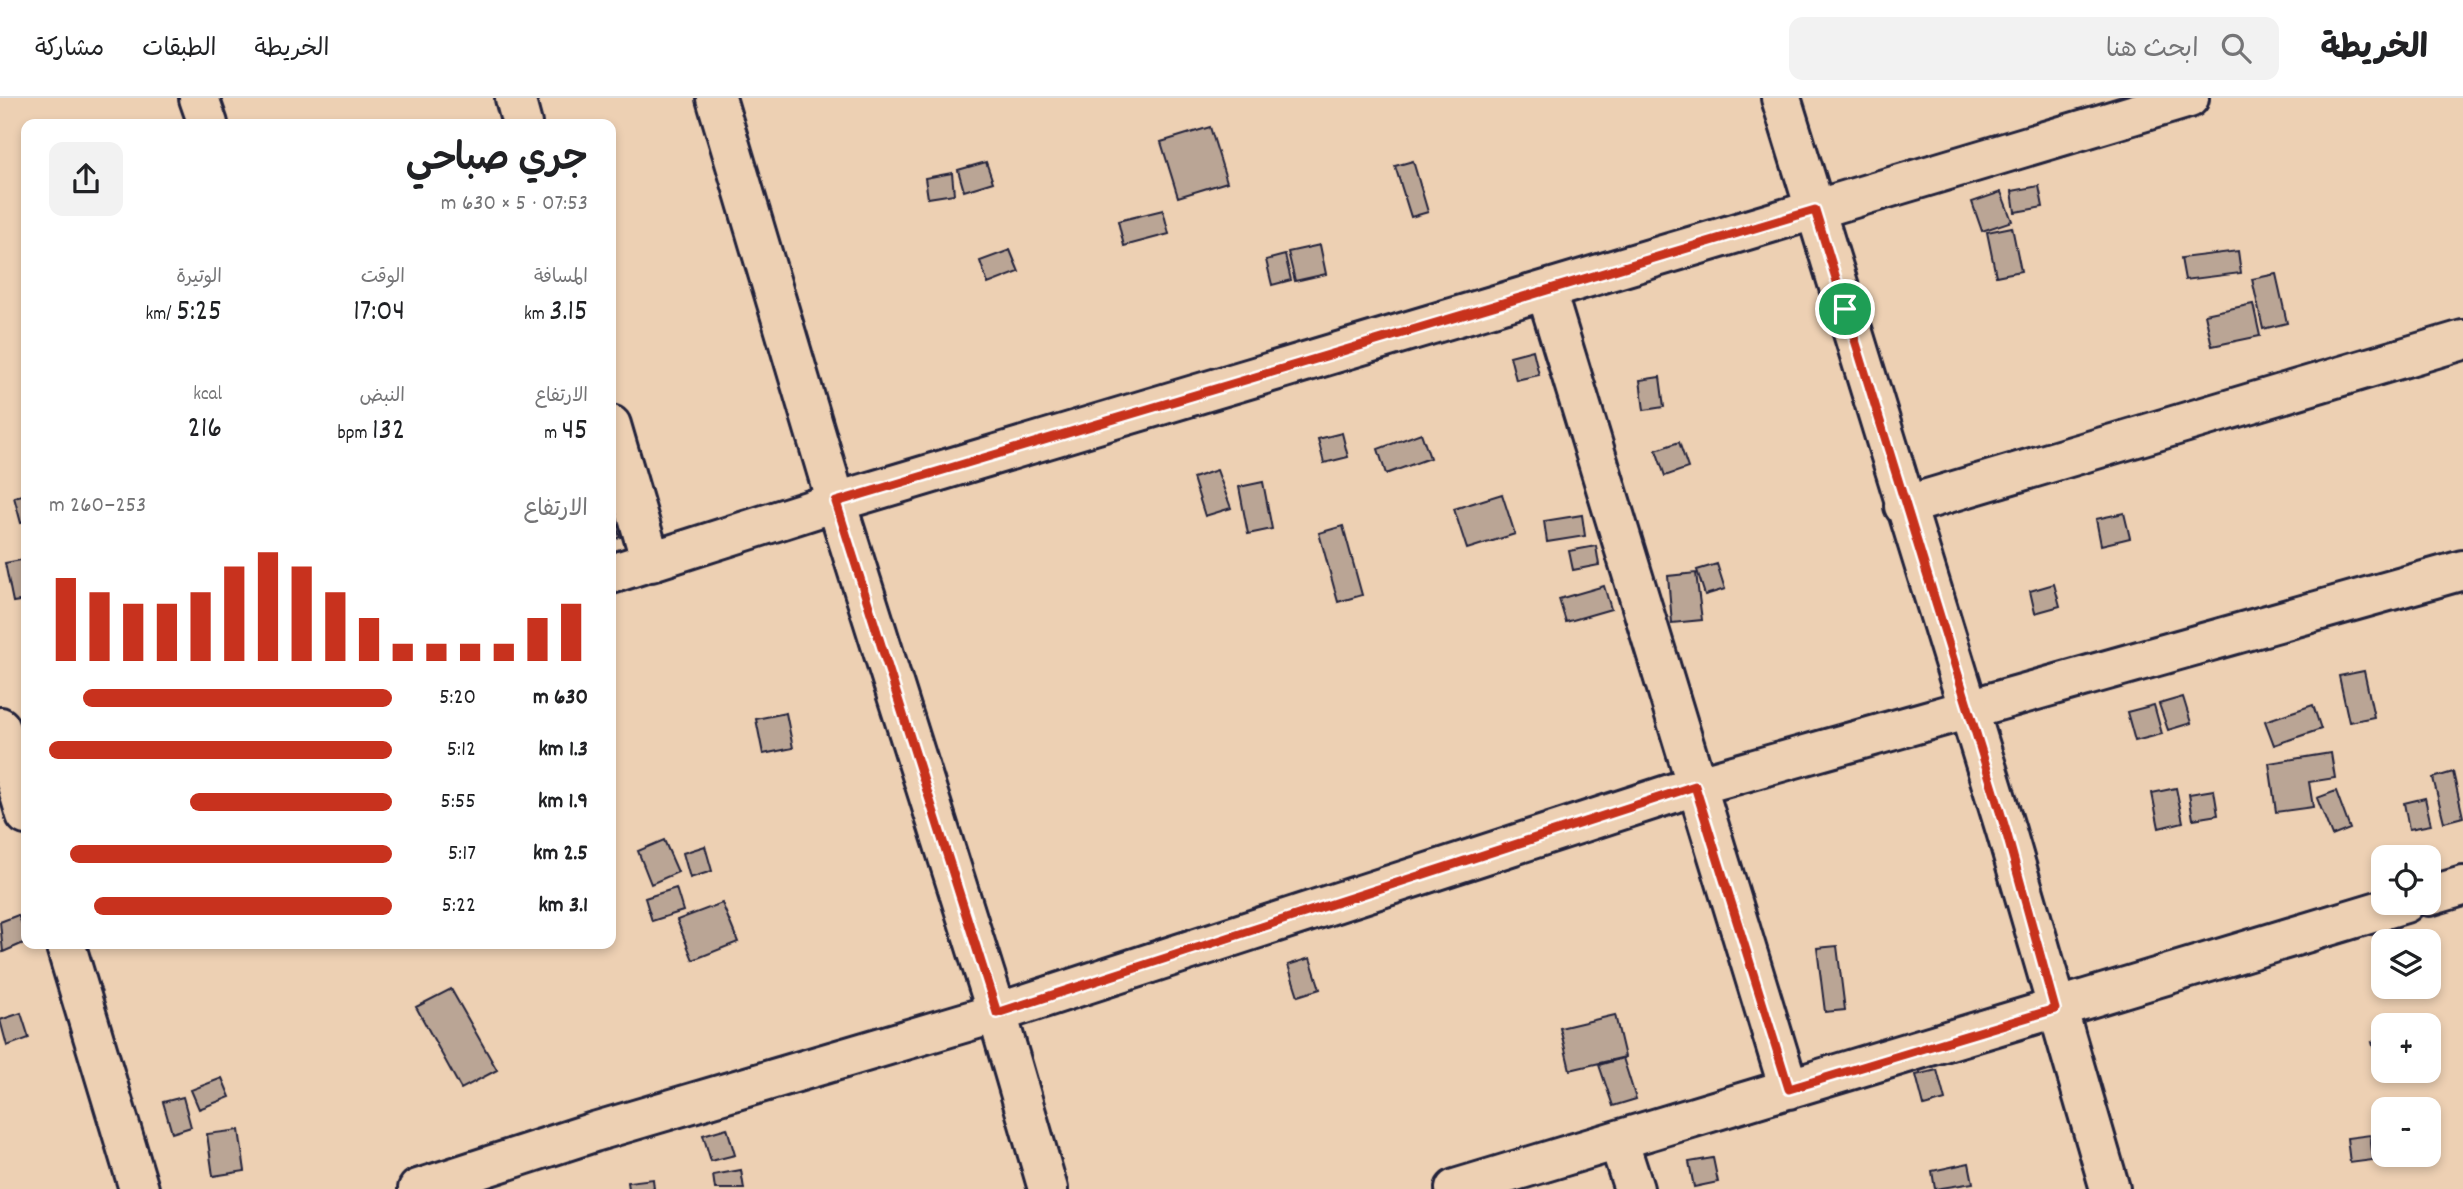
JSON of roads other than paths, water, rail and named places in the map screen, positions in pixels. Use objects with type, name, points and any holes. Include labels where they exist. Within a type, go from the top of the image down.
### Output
[{"type":"street","points":[[199,98],[206,119]]},
{"type":"street","points":[[515,98],[521,119]]},
{"type":"street","points":[[716,98],[836,502],[997,1013],[1048,1189]]},
{"type":"street","points":[[1781,98],[1904,506],[2006,831],[2055,1009],[2110,1189]]},
{"type":"street","points":[[616,572],[836,502],[2189,98]]},
{"type":"street","points":[[1546,291],[1789,1089]]},
{"type":"street","points":[[1904,506],[2463,340]]},
{"type":"street","points":[[616,442],[651,562]]},
{"type":"street","points":[[418,1189],[594,1132],[997,1013],[1695,786],[2463,570]]},
{"type":"street","points":[[8,745],[21,796]]},
{"type":"street","points":[[2441,892],[2463,886]]},
{"type":"street","points":[[1454,1189],[2371,913]]},
{"type":"street","points":[[67,949],[139,1189]]},
{"type":"street","points":[[1618,1140],[1634,1189]]}]
